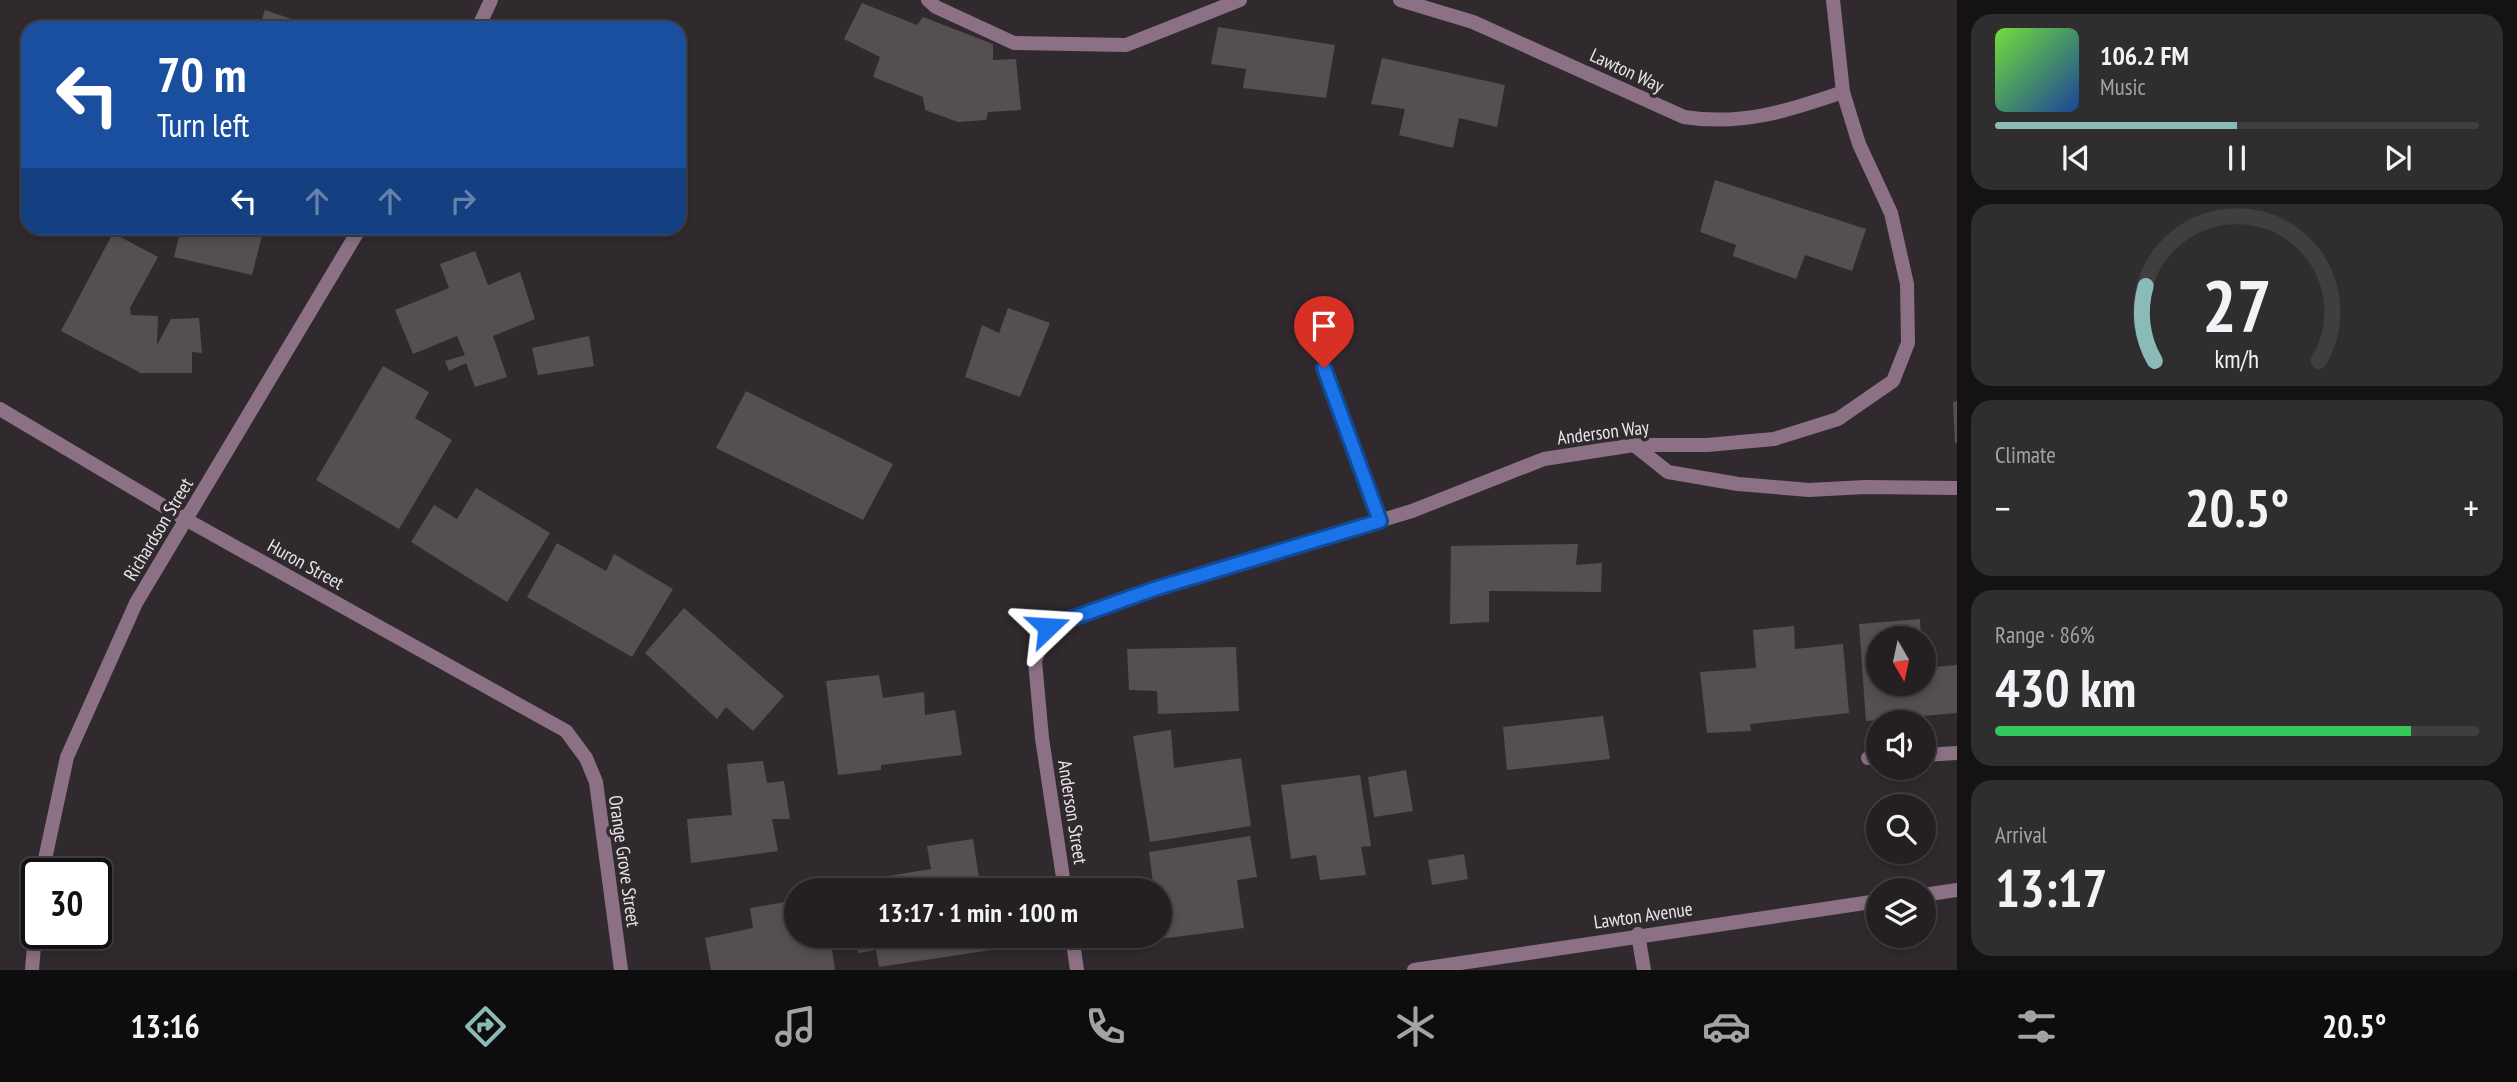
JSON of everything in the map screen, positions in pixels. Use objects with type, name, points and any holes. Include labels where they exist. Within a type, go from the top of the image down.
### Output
[{"type":"street","points":[[481,21],[491,0]]},
{"type":"street","points":[[928,0],[936,7],[1014,43],[1126,45],[1240,0]]},
{"type":"street","name":"Lawton Way","points":[[1400,0],[1473,22],[1684,117],[1719,122],[1759,117],[1843,92]]},
{"type":"street","name":"Anderson Way","points":[[1042,738],[1035,661],[1048,627],[1154,589],[1380,521],[1488,483],[1544,459],[1634,445],[1707,445],[1774,439],[1838,419],[1893,382],[1908,343],[1908,284],[1891,213],[1859,144],[1843,92],[1833,0]]},
{"type":"street","name":"Richardson Street","points":[[45,858],[67,757],[136,603],[356,235]]},
{"type":"street","points":[[1324,368],[1380,521]]},
{"type":"street","name":"Huron Street","points":[[0,409],[187,520],[566,731],[586,758]]},
{"type":"street","points":[[1634,445],[1668,472],[1738,484],[1809,490],[1866,486],[1957,488]]},
{"type":"street","name":"Anderson Street","points":[[1042,738],[1063,878]]},
{"type":"street","points":[[1936,754],[1957,753]]},
{"type":"street","name":"Orange Grove Street","points":[[586,758],[596,782],[596,801],[621,970]]},
{"type":"street","points":[[1936,893],[1957,890]]},
{"type":"street","name":"Lawton Avenue","points":[[1413,970],[1638,934],[1866,903]]},
{"type":"street","points":[[1638,934],[1644,970]]},
{"type":"street","points":[[1074,948],[1077,970]]},
{"type":"street","points":[[32,970],[34,949]]},
{"type":"building","points":[[862,3],[917,25],[923,17],[993,44],[993,60],[1016,59],[1021,110],[988,112],[986,120],[958,122],[925,110],[923,97],[873,77],[880,57],[844,39]]},
{"type":"building","points":[[265,10],[297,21],[261,21]]},
{"type":"building","points":[[1218,27],[1335,45],[1326,98],[1243,88],[1246,69],[1211,64]]},
{"type":"building","points":[[1382,58],[1505,85],[1497,127],[1459,118],[1453,148],[1399,135],[1405,109],[1371,104]]},
{"type":"building","points":[[1715,180],[1866,229],[1852,271],[1805,255],[1796,279],[1733,256],[1736,245],[1700,232]]},
{"type":"building","points":[[112,235],[117,235],[158,257],[130,308],[131,315],[158,316],[157,345],[171,319],[199,318],[202,353],[192,352],[192,373],[141,373],[61,331]]},
{"type":"building","points":[[179,235],[262,235],[252,275],[174,257]]},
{"type":"building","points":[[475,251],[488,285],[520,272],[535,319],[493,336],[507,377],[475,387],[466,363],[449,371],[445,361],[465,355],[457,336],[413,354],[395,310],[449,288],[440,264]]},
{"type":"building","points":[[1008,308],[1050,323],[1020,397],[965,377],[982,325],[999,333]]},
{"type":"building","points":[[589,336],[594,366],[538,375],[532,348]]},
{"type":"building","points":[[383,366],[429,392],[415,418],[452,440],[399,529],[316,480]]},
{"type":"building","points":[[746,391],[893,464],[863,520],[716,448]]},
{"type":"building","points":[[1957,401],[1957,443],[1955,443],[1953,402]]},
{"type":"building","points":[[476,488],[550,533],[507,602],[411,542],[434,505],[457,519]]},
{"type":"building","points":[[557,543],[606,571],[614,554],[673,589],[632,657],[527,597]]},
{"type":"building","points":[[1578,544],[1576,565],[1602,563],[1601,592],[1489,591],[1489,622],[1450,624],[1451,546]]},
{"type":"building","points":[[684,608],[784,696],[753,731],[726,707],[717,719],[645,653]]},
{"type":"building","points":[[1920,619],[1920,626],[1866,626],[1866,696],[1936,696],[1936,667],[1957,665],[1957,713],[1936,715],[1936,710],[1866,710],[1866,721],[1859,624]]},
{"type":"building","points":[[1794,626],[1795,649],[1843,644],[1849,713],[1750,724],[1751,731],[1707,733],[1700,672],[1756,668],[1753,630]]},
{"type":"building","points":[[1236,647],[1239,711],[1158,714],[1157,691],[1129,690],[1127,649]]},
{"type":"building","points":[[879,675],[883,698],[924,692],[925,715],[955,710],[962,755],[881,765],[881,770],[838,775],[826,681]]},
{"type":"building","points":[[1603,716],[1610,759],[1507,770],[1503,727]]},
{"type":"building","points":[[1171,730],[1174,768],[1241,758],[1251,826],[1150,842],[1133,736]]},
{"type":"building","points":[[763,761],[767,783],[784,781],[790,819],[772,819],[778,851],[691,863],[687,819],[732,815],[727,764]]},
{"type":"building","points":[[1406,770],[1413,811],[1374,817],[1368,777]]},
{"type":"building","points":[[1360,775],[1371,846],[1361,847],[1366,875],[1320,880],[1316,855],[1291,859],[1281,785]]},
{"type":"building","points":[[1250,836],[1257,877],[1237,880],[1244,928],[1172,937],[1172,878],[1152,878],[1149,852]]},
{"type":"building","points":[[973,839],[979,878],[888,878],[931,869],[927,846]]},
{"type":"building","points":[[1464,854],[1468,879],[1432,885],[1428,860]]},
{"type":"building","points":[[784,902],[784,948],[832,948],[835,970],[711,970],[705,938],[753,928],[750,908]]},
{"type":"building","points":[[857,948],[991,950],[879,967],[876,950],[858,953]]},
{"type":"route","points":[[1048,627],[1154,589],[1380,521],[1324,368]]}]
